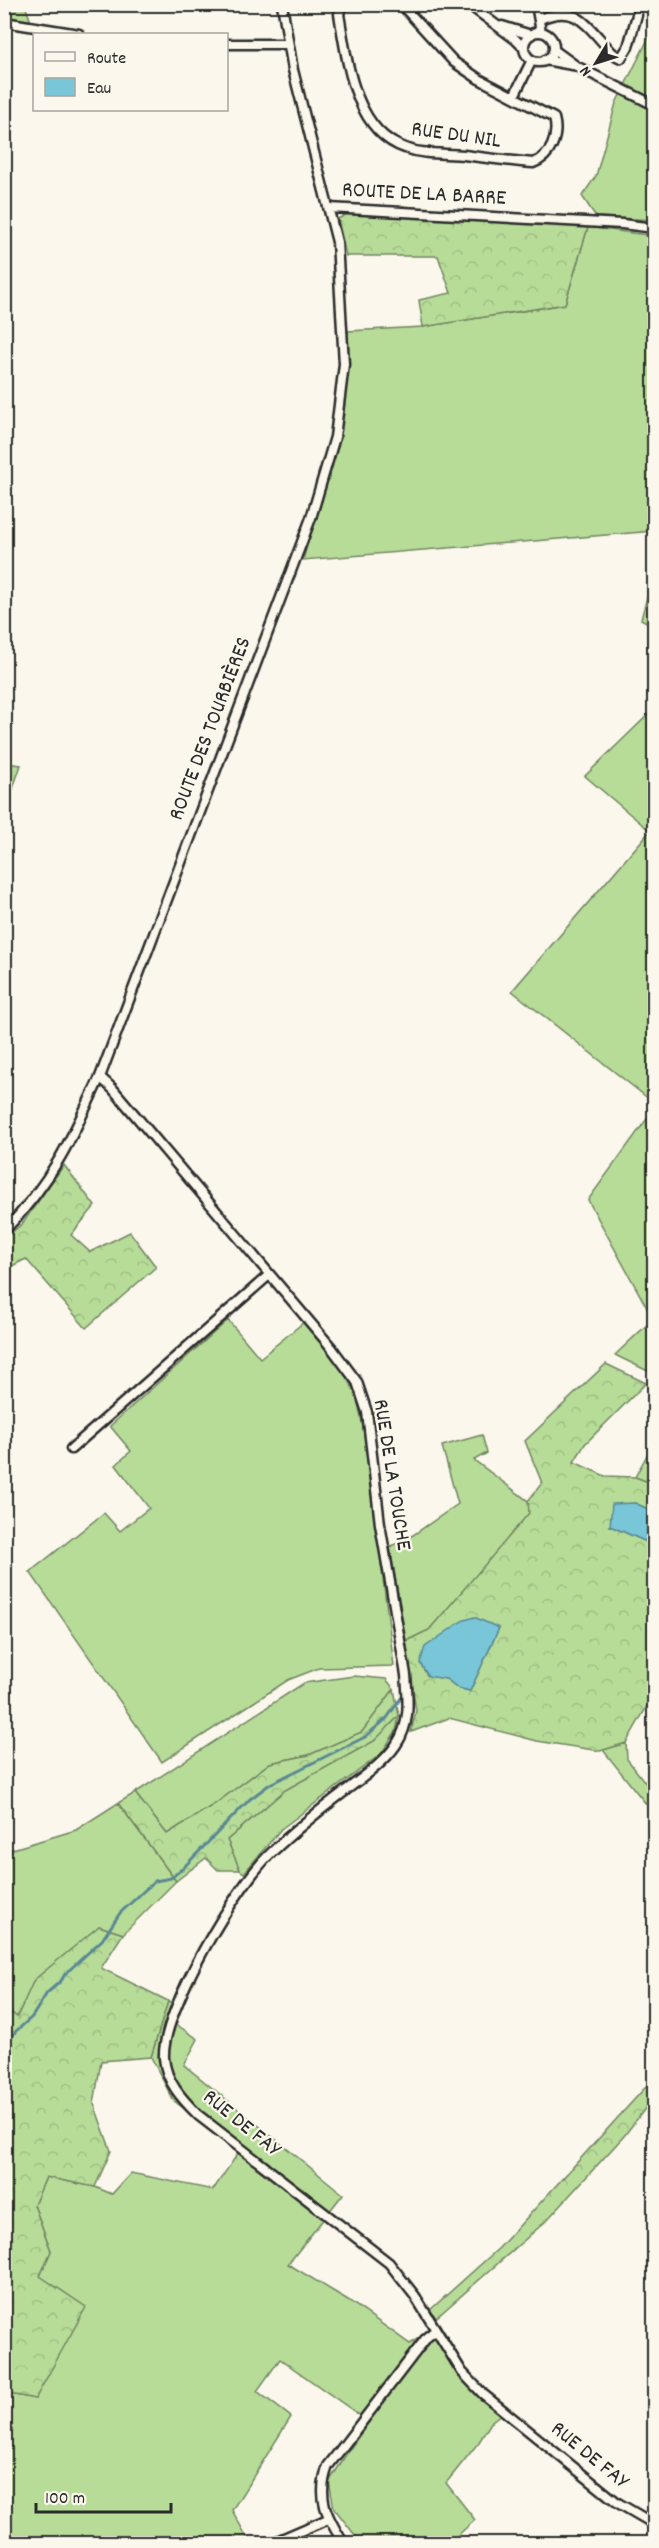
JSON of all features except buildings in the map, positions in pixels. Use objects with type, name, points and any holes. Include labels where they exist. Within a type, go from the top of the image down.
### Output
[{"type":"street","name":"ROUTE DE LA BARRE","points":[[282,4],[288,44],[329,208],[622,224],[654,228]]},
{"type":"street","name":"RUE DU NIL","points":[[345,4],[340,8],[339,14],[357,96],[374,127],[394,144],[417,152],[533,163],[542,160],[549,153],[556,126],[554,118],[479,79],[454,62],[401,4]]},
{"type":"street","points":[[468,4],[515,39],[532,60]]},
{"type":"street","points":[[536,4],[541,32],[552,40],[554,50],[576,66],[654,105]]},
{"type":"street","points":[[540,19],[560,13],[573,15],[585,23],[612,53],[621,58],[628,47],[637,15]]},
{"type":"street","points":[[4,22],[73,33]]},
{"type":"street","points":[[493,24],[531,35]]},
{"type":"street","points":[[524,48],[526,39],[541,32]]},
{"type":"street","points":[[228,44],[288,44]]},
{"type":"street","points":[[545,60],[554,50]]},
{"type":"street","points":[[514,96],[532,60]]},
{"type":"street","points":[[532,60],[576,66]]},
{"type":"street","name":"ROUTE DES TOURBIÈRES","points":[[4,1231],[52,1174],[79,1125],[100,1077],[311,518],[335,437],[344,364],[337,242],[329,208]]},
{"type":"street","name":"RUE DE LA TOUCHE","points":[[100,1077],[113,1089],[346,1367],[363,1398],[370,1433],[380,1524],[406,1675]]},
{"type":"street","points":[[71,1449],[269,1275]]},
{"type":"street","name":"RUE DE FAY","points":[[406,1675],[408,1713],[406,1724],[396,1745],[376,1766],[272,1851],[237,1893],[221,1918],[178,2003],[166,2035],[164,2059],[172,2085],[188,2105],[389,2263],[406,2282],[462,2372],[483,2394],[618,2503],[654,2524]]},
{"type":"street","points":[[344,2544],[328,2519],[322,2498],[322,2481],[328,2466],[427,2337],[436,2330]]},
{"type":"street","points":[[270,2544],[328,2519]]},
{"type":"green space","points":[[4,5],[25,5],[31,22],[5,16]]},
{"type":"green space","points":[[654,27],[654,220],[596,217],[582,196],[596,176],[616,103]]},
{"type":"green space","points":[[347,214],[588,227],[565,304],[423,327],[419,300],[451,293],[438,256],[346,256],[338,219]]},
{"type":"green space","points":[[588,227],[654,236],[654,427],[648,428],[654,531],[303,560],[344,414],[348,331],[423,327],[565,304]]},
{"type":"green space","points":[[654,571],[654,626],[641,619]]},
{"type":"green space","points":[[654,709],[654,1103],[512,991],[650,831],[585,776]]},
{"type":"green space","points":[[4,763],[21,765],[5,812]]},
{"type":"green space","points":[[654,1109],[654,1374],[615,1355],[653,1319],[588,1200]]},
{"type":"green space","points":[[64,1165],[95,1206],[71,1235],[90,1252],[130,1232],[156,1267],[86,1328],[26,1259],[12,1266],[5,1255],[5,1238],[22,1224]]},
{"type":"green space","points":[[228,1320],[260,1358],[304,1322],[341,1367],[356,1394],[365,1436],[394,1666],[319,1668],[288,1680],[162,1762],[30,1572],[104,1513],[120,1531],[149,1508],[116,1465],[131,1451],[110,1426]]},
{"type":"green space","points":[[606,1364],[646,1383],[585,1444],[574,1462],[605,1476],[635,1477],[654,1484],[654,1512],[635,1503],[610,1526],[654,1545],[654,1694],[626,1743],[600,1751],[537,1741],[449,1718],[411,1732],[416,1711],[406,1641],[429,1630],[529,1513],[528,1501],[542,1483],[525,1441]],"holes":[[[499,1628],[470,1691],[458,1688],[446,1679],[427,1675],[420,1663]]]},
{"type":"green space","points":[[482,1435],[487,1453],[474,1460],[528,1501],[530,1513],[429,1630],[406,1641],[390,1547],[413,1535],[458,1504],[442,1446]]},
{"type":"green space","points":[[654,1442],[654,1484],[635,1477]]},
{"type":"green space","points":[[354,1676],[386,1679],[394,1689],[362,1732],[309,1755],[270,1763],[215,1804],[167,1834],[135,1793],[304,1683]]},
{"type":"green space","points":[[394,1689],[399,1716],[374,1741],[285,1790],[227,1840],[240,1870],[218,1870],[206,1858],[176,1881],[118,1803],[135,1793],[167,1834],[215,1804],[270,1763],[309,1755],[362,1732]]},
{"type":"green space","points":[[399,1716],[396,1731],[381,1754],[281,1829],[244,1873],[240,1870],[227,1840],[285,1790],[374,1741]]},
{"type":"green space","points":[[626,1743],[627,1759],[654,1794],[654,1814],[603,1750]]},
{"type":"green space","points":[[118,1803],[176,1881],[123,1934],[99,1926],[17,2017],[5,2008],[5,1854],[13,1849],[76,1830]]},
{"type":"green space","points":[[99,1926],[123,1934],[101,1968],[168,2001],[151,2057],[101,2061],[94,2104],[111,2151],[95,2187],[46,2177],[34,2205],[51,2251],[40,2276],[86,2307],[35,2399],[5,2393],[5,2008],[17,2017],[34,1980]]},
{"type":"green space","points":[[168,2001],[182,2006],[174,2023],[198,2039],[184,2065],[343,2194],[288,2264],[348,2300],[410,2344],[439,2323],[468,2372],[509,2408],[492,2421],[479,2442],[446,2483],[475,2520],[449,2543],[361,2543],[334,2508],[329,2482],[369,2422],[280,2359],[257,2391],[291,2417],[232,2510],[250,2543],[5,2544],[4,2393],[35,2399],[49,2373],[40,2276],[51,2251],[34,2205],[46,2177],[95,2187],[112,2194],[131,2173],[213,2190],[239,2152],[173,2100],[151,2057]]},
{"type":"green space","points":[[654,2078],[654,2097],[624,2136],[546,2221],[436,2318],[430,2310],[499,2248]]},
{"type":"water","points":[[635,1503],[654,1512],[654,1545],[610,1526],[612,1504]]},
{"type":"water","points":[[474,1617],[499,1628],[470,1691],[458,1688],[446,1679],[428,1676],[420,1663],[425,1647],[462,1621]]},
{"type":"waterway","points":[[4,2047],[15,2032],[32,2017],[47,1993],[102,1940],[120,1913],[155,1881],[171,1878],[250,1799],[270,1784],[365,1737],[387,1718],[401,1698]]}]
